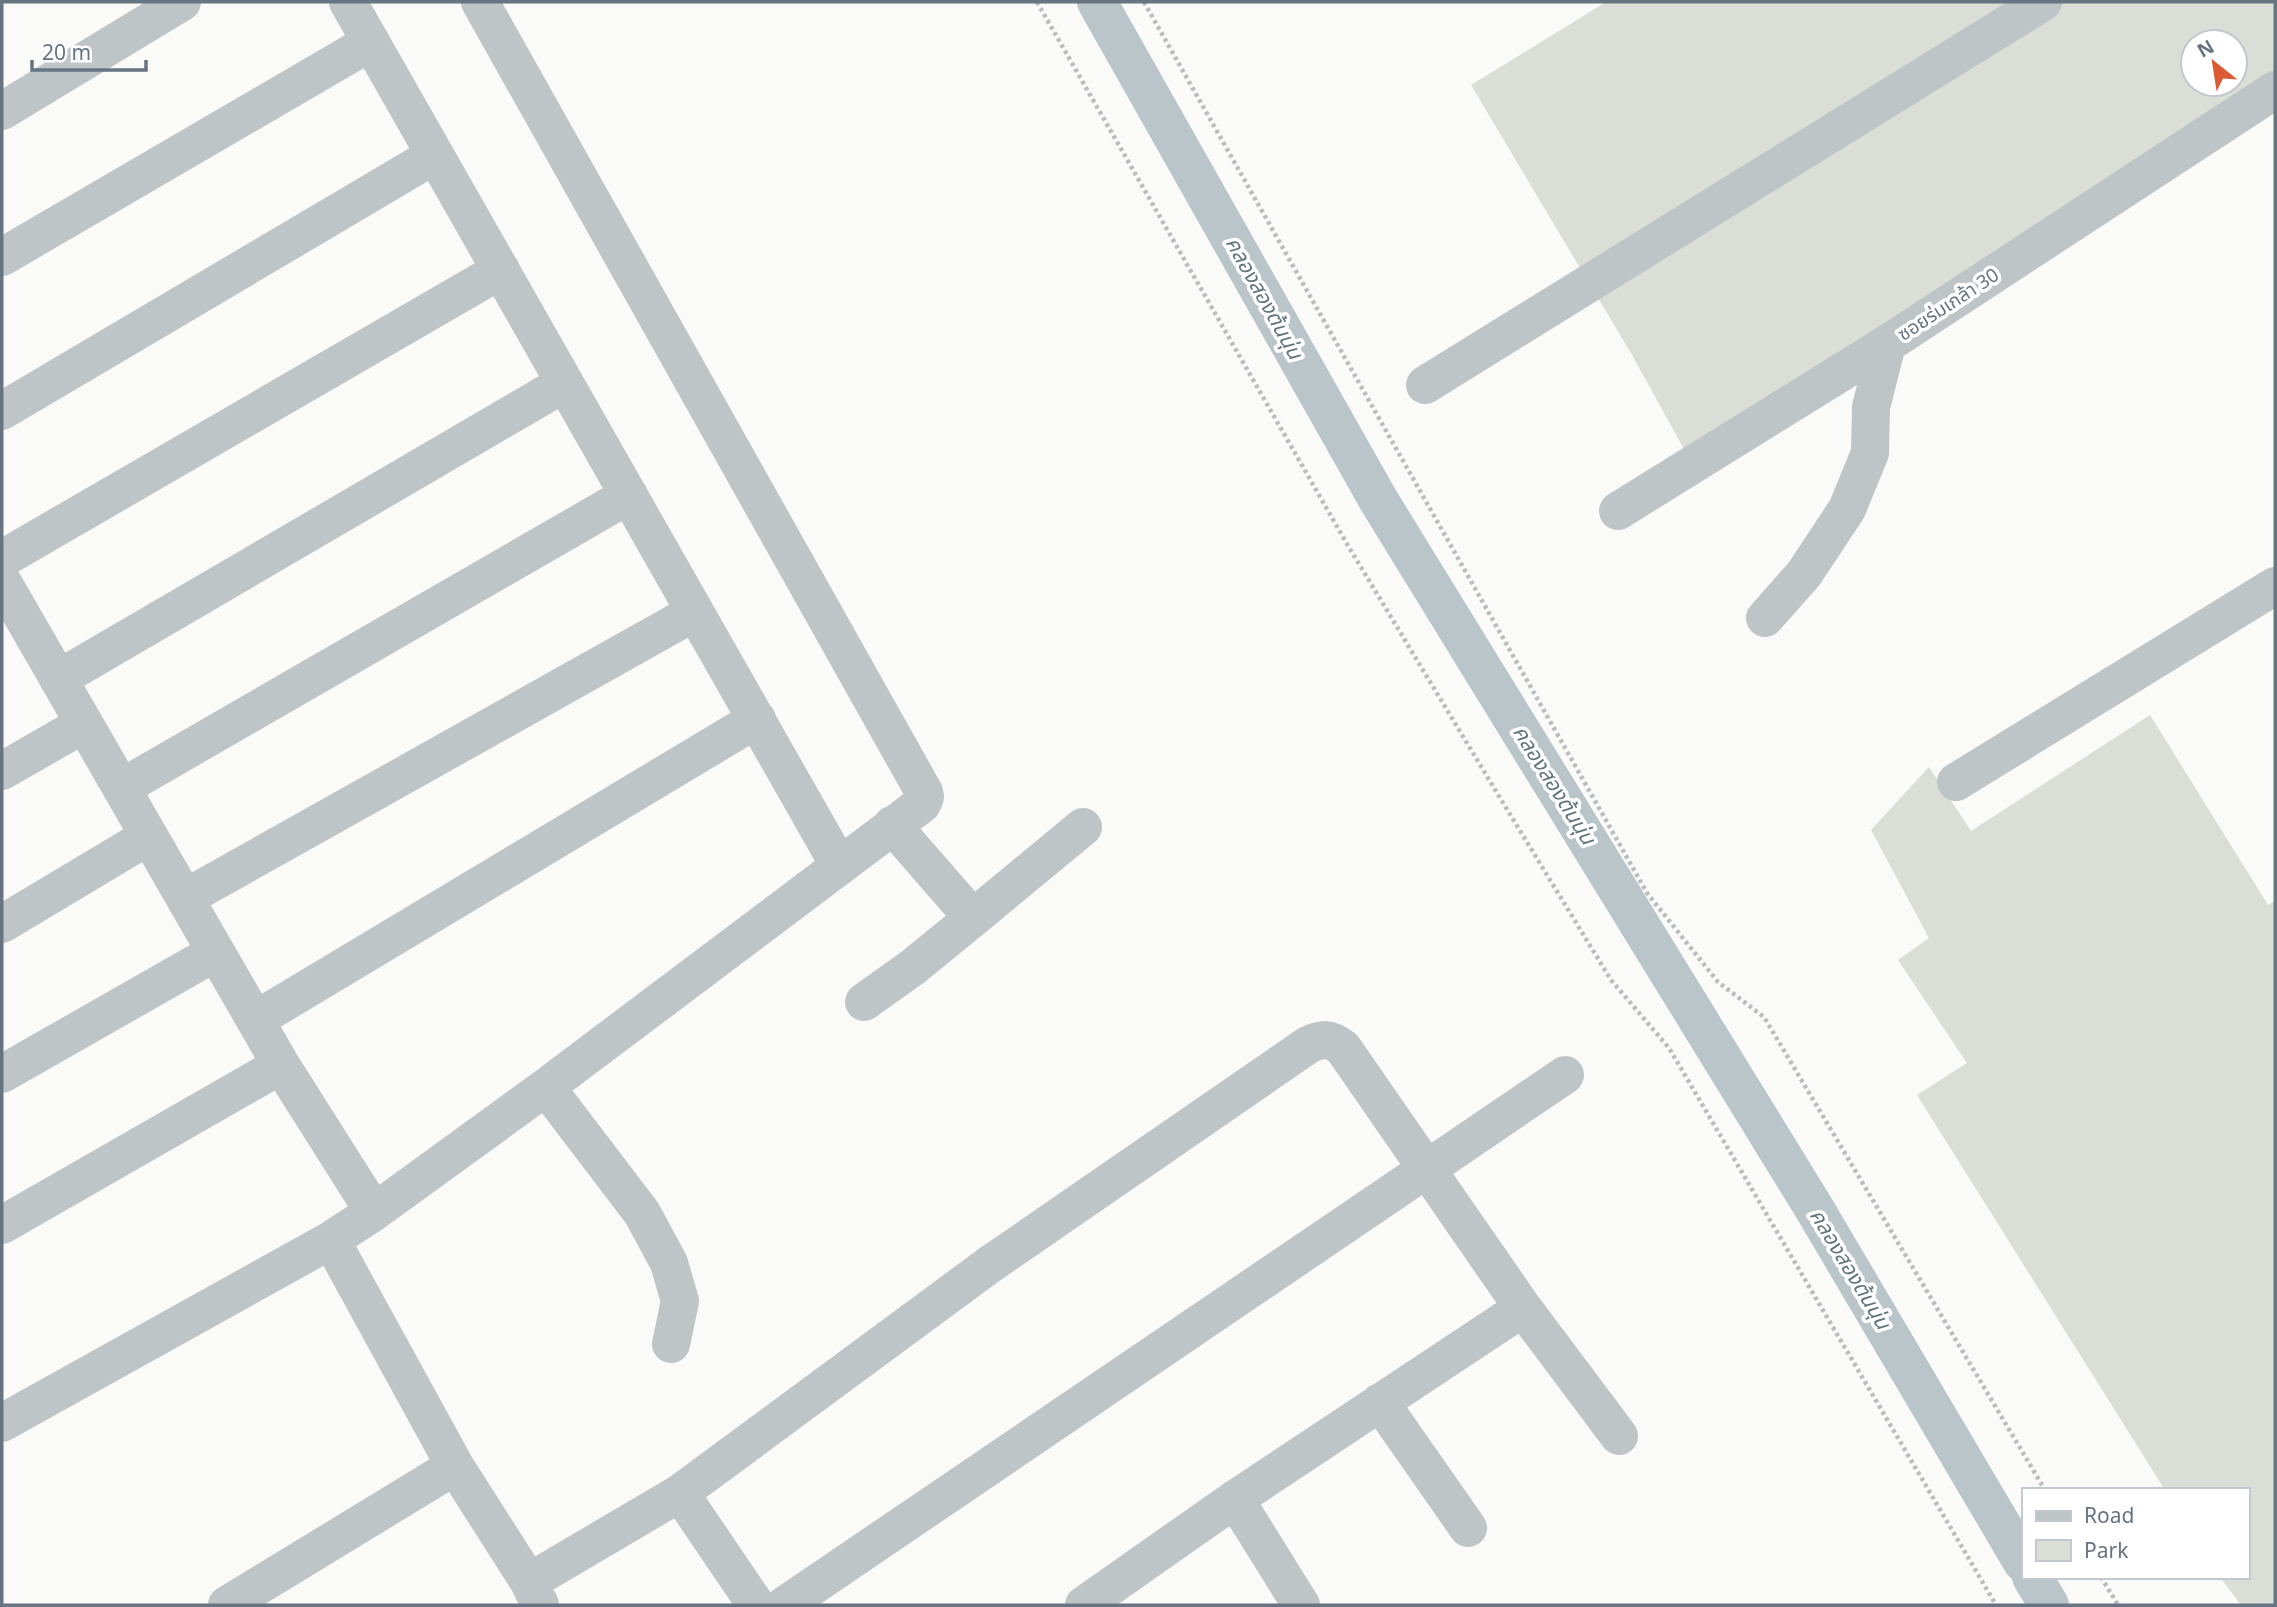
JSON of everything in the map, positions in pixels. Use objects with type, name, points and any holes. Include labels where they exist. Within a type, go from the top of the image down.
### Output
[{"type":"street","points":[[2,111],[182,2]]},
{"type":"street","points":[[348,2],[839,864]]},
{"type":"street","points":[[2,1423],[331,1240],[374,1212],[546,1087],[922,804],[924,792],[480,2]]},
{"type":"street","points":[[1426,385],[2043,2]]},
{"type":"street","points":[[2,257],[371,42]]},
{"type":"street","name":"ซอยร่มเกล้า 30","points":[[1618,511],[1887,344],[2275,90]]},
{"type":"street","points":[[2,411],[435,155]]},
{"type":"street","points":[[2,559],[501,270]]},
{"type":"street","points":[[1765,618],[1804,574],[1847,509],[1870,453],[1871,407],[1887,344]]},
{"type":"street","points":[[58,679],[565,383]]},
{"type":"street","points":[[121,788],[629,495]]},
{"type":"street","points":[[1956,782],[2275,586]]},
{"type":"street","points":[[8,605],[58,679],[281,1065],[374,1212]]},
{"type":"street","points":[[185,898],[695,612]]},
{"type":"street","points":[[255,1020],[757,719]]},
{"type":"street","points":[[2,771],[84,724]]},
{"type":"street","points":[[892,824],[973,918]]},
{"type":"street","points":[[864,1002],[913,967],[1083,827]]},
{"type":"street","points":[[2,924],[149,836]]},
{"type":"street","points":[[2,1074],[216,952]]},
{"type":"street","points":[[331,1240],[455,1466],[534,1594],[680,1493],[989,1265],[1308,1045],[1331,1039],[1343,1048],[1522,1308],[1619,1436]]},
{"type":"street","points":[[2,1225],[281,1065]]},
{"type":"street","points":[[785,1605],[1565,1075]]},
{"type":"street","points":[[546,1087],[642,1213],[669,1263],[680,1301],[671,1344]]},
{"type":"street","points":[[1096,1602],[1235,1499],[1522,1308]]},
{"type":"street","points":[[1380,1402],[1468,1528]]},
{"type":"street","points":[[227,1605],[455,1466]]},
{"type":"street","points":[[680,1493],[756,1605]]},
{"type":"street","points":[[1235,1499],[1300,1605]]},
{"type":"path","points":[[1037,2],[1375,591],[1611,980],[1670,1048],[1996,1605]]},
{"type":"path","points":[[1144,2],[1647,893],[1718,982],[1764,1017],[2044,1488]]},
{"type":"path","points":[[2102,1579],[2118,1605]]},
{"type":"green space","points":[[1606,2],[2275,2],[2275,74],[2249,91],[2249,28],[2179,28],[2179,98],[2239,98],[1690,460],[1632,355],[1471,85]]},
{"type":"green space","points":[[2150,715],[2268,905],[2275,901],[2275,1605],[2241,1605],[2222,1579],[2249,1579],[2249,1488],[2164,1488],[1917,1095],[1967,1063],[1898,960],[1929,938],[1871,830],[1929,767],[1971,831]]},
{"type":"waterway","name":"คลองสองต้นนุ่น","points":[[1097,2],[1379,501],[1814,1208],[2022,1560]]},
{"type":"waterway","name":"คลองสองต้นนุ่น","points":[[2033,1579],[2049,1605]]}]
